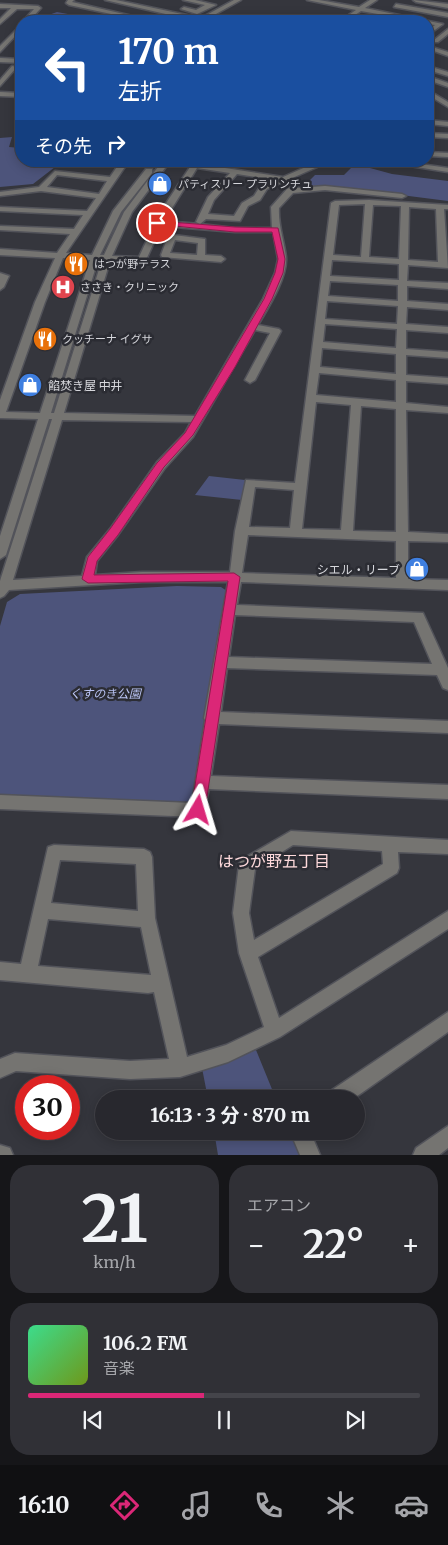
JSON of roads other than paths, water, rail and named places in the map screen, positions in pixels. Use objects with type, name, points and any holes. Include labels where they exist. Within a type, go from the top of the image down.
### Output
[{"type":"street","points":[[0,5],[5,0]]},
{"type":"street","points":[[71,0],[69,4],[119,15]]},
{"type":"street","points":[[108,0],[177,15]]},
{"type":"street","points":[[141,0],[197,12],[210,5]]},
{"type":"street","points":[[186,0],[224,8]]},
{"type":"street","points":[[210,15],[238,0]]},
{"type":"street","points":[[310,0],[390,15]]},
{"type":"street","points":[[339,6],[348,0]]},
{"type":"street","points":[[352,15],[374,0]]},
{"type":"street","points":[[361,15],[383,0]]},
{"type":"street","points":[[385,14],[405,0]]},
{"type":"street","points":[[416,0],[448,6]]},
{"type":"street","points":[[0,5],[38,8],[32,15]]},
{"type":"street","points":[[0,23],[15,6]]},
{"type":"street","points":[[396,6],[448,16]]},
{"type":"street","points":[[434,28],[448,16]]},
{"type":"street","points":[[0,23],[15,25]]},
{"type":"street","points":[[434,23],[440,24]]},
{"type":"street","points":[[448,31],[436,41],[448,43]]},
{"type":"street","points":[[0,50],[15,33]]},
{"type":"street","points":[[434,50],[448,54]]},
{"type":"street","points":[[0,60],[15,61]]},
{"type":"street","points":[[0,67],[15,68]]},
{"type":"street","points":[[434,70],[448,74]]},
{"type":"street","points":[[0,84],[15,71]]},
{"type":"street","points":[[434,80],[448,85]]},
{"type":"street","points":[[0,94],[15,95]]},
{"type":"street","points":[[434,96],[448,105]]},
{"type":"street","points":[[434,123],[448,124]]},
{"type":"street","points":[[434,135],[448,136]]},
{"type":"street","points":[[434,142],[448,143]]},
{"type":"street","points":[[434,154],[448,155]]},
{"type":"street","points":[[120,167],[60,255],[40,302],[0,415],[197,419]]},
{"type":"street","points":[[0,555],[96,257],[117,211],[151,167]]},
{"type":"street","points":[[161,167],[128,212],[107,258],[2,589],[88,579],[234,577],[448,584]]},
{"type":"street","points":[[0,252],[142,260],[157,223],[173,194],[194,167]]},
{"type":"street","points":[[211,167],[283,179]]},
{"type":"street","points":[[203,216],[237,219],[245,205],[257,198],[264,187],[313,167]]},
{"type":"street","points":[[426,167],[448,170]]},
{"type":"street","points":[[198,227],[211,199],[235,172]]},
{"type":"street","points":[[41,189],[55,173],[111,179]]},
{"type":"street","points":[[0,194],[41,189],[99,196]]},
{"type":"street","points":[[88,579],[92,560],[161,465],[188,435],[252,327],[279,273],[282,259],[276,230],[275,207],[292,189],[338,189],[445,205]]},
{"type":"street","points":[[296,533],[334,204],[369,202],[445,205]]},
{"type":"street","points":[[365,259],[369,202]]},
{"type":"street","points":[[402,583],[401,377],[405,204]]},
{"type":"street","points":[[328,257],[445,265],[445,205]]},
{"type":"street","points":[[0,209],[87,214]]},
{"type":"street","points":[[157,223],[198,227],[276,230]]},
{"type":"street","points":[[0,228],[75,232]]},
{"type":"street","points":[[152,235],[202,240],[201,257]]},
{"type":"street","points":[[166,255],[172,237]]},
{"type":"street","points":[[149,254],[221,259]]},
{"type":"street","points":[[0,276],[5,276],[0,287]]},
{"type":"street","points":[[326,278],[448,286]]},
{"type":"street","points":[[324,298],[448,307]]},
{"type":"street","points":[[321,321],[448,330]]},
{"type":"street","points":[[250,380],[276,331],[252,327]]},
{"type":"street","points":[[318,345],[448,355]]},
{"type":"street","points":[[315,370],[448,381]]},
{"type":"street","points":[[311,398],[448,410]]},
{"type":"street","points":[[347,534],[356,402]]},
{"type":"street","points":[[0,802],[198,810],[211,718],[250,483],[300,487]]},
{"type":"street","points":[[241,531],[448,538]]},
{"type":"street","points":[[229,610],[418,617],[448,684]]},
{"type":"street","points":[[220,662],[442,670]]},
{"type":"street","points":[[211,718],[448,727]]},
{"type":"street","points":[[202,782],[448,792]]},
{"type":"street","points":[[274,1031],[248,953],[241,913],[247,865],[291,838],[448,847]]},
{"type":"street","points":[[248,953],[391,868],[389,843]]},
{"type":"street","points":[[28,974],[54,852],[144,857],[147,918],[180,1068]]},
{"type":"street","points":[[42,910],[137,919],[147,918]]},
{"type":"street","points":[[0,1069],[15,1062],[130,1070],[180,1068],[228,1053],[274,1031],[448,919]]},
{"type":"street","points":[[0,971],[148,984],[160,982]]},
{"type":"street","points":[[349,1090],[448,1021]]},
{"type":"street","points":[[423,1155],[448,1136]]},
{"type":"street","points":[[304,1140],[310,1155]]},
{"type":"place","name":"パティスリー プラリンチュ","points":[[160,184]]},
{"type":"place","name":"はつが野テラス","points":[[76,264]]},
{"type":"place","name":"ささき・クリニック","points":[[63,287]]},
{"type":"place","name":"クッチーナ イグサ","points":[[45,339]]},
{"type":"place","name":"餡焚き屋 中井","points":[[30,385]]},
{"type":"place","name":"シエル・リーブ","points":[[417,569]]},
{"type":"district","name":"はつが野五丁目","points":[[274,861]]},
{"type":"park label","name":"くすのき公園","points":[[105,693]]}]
